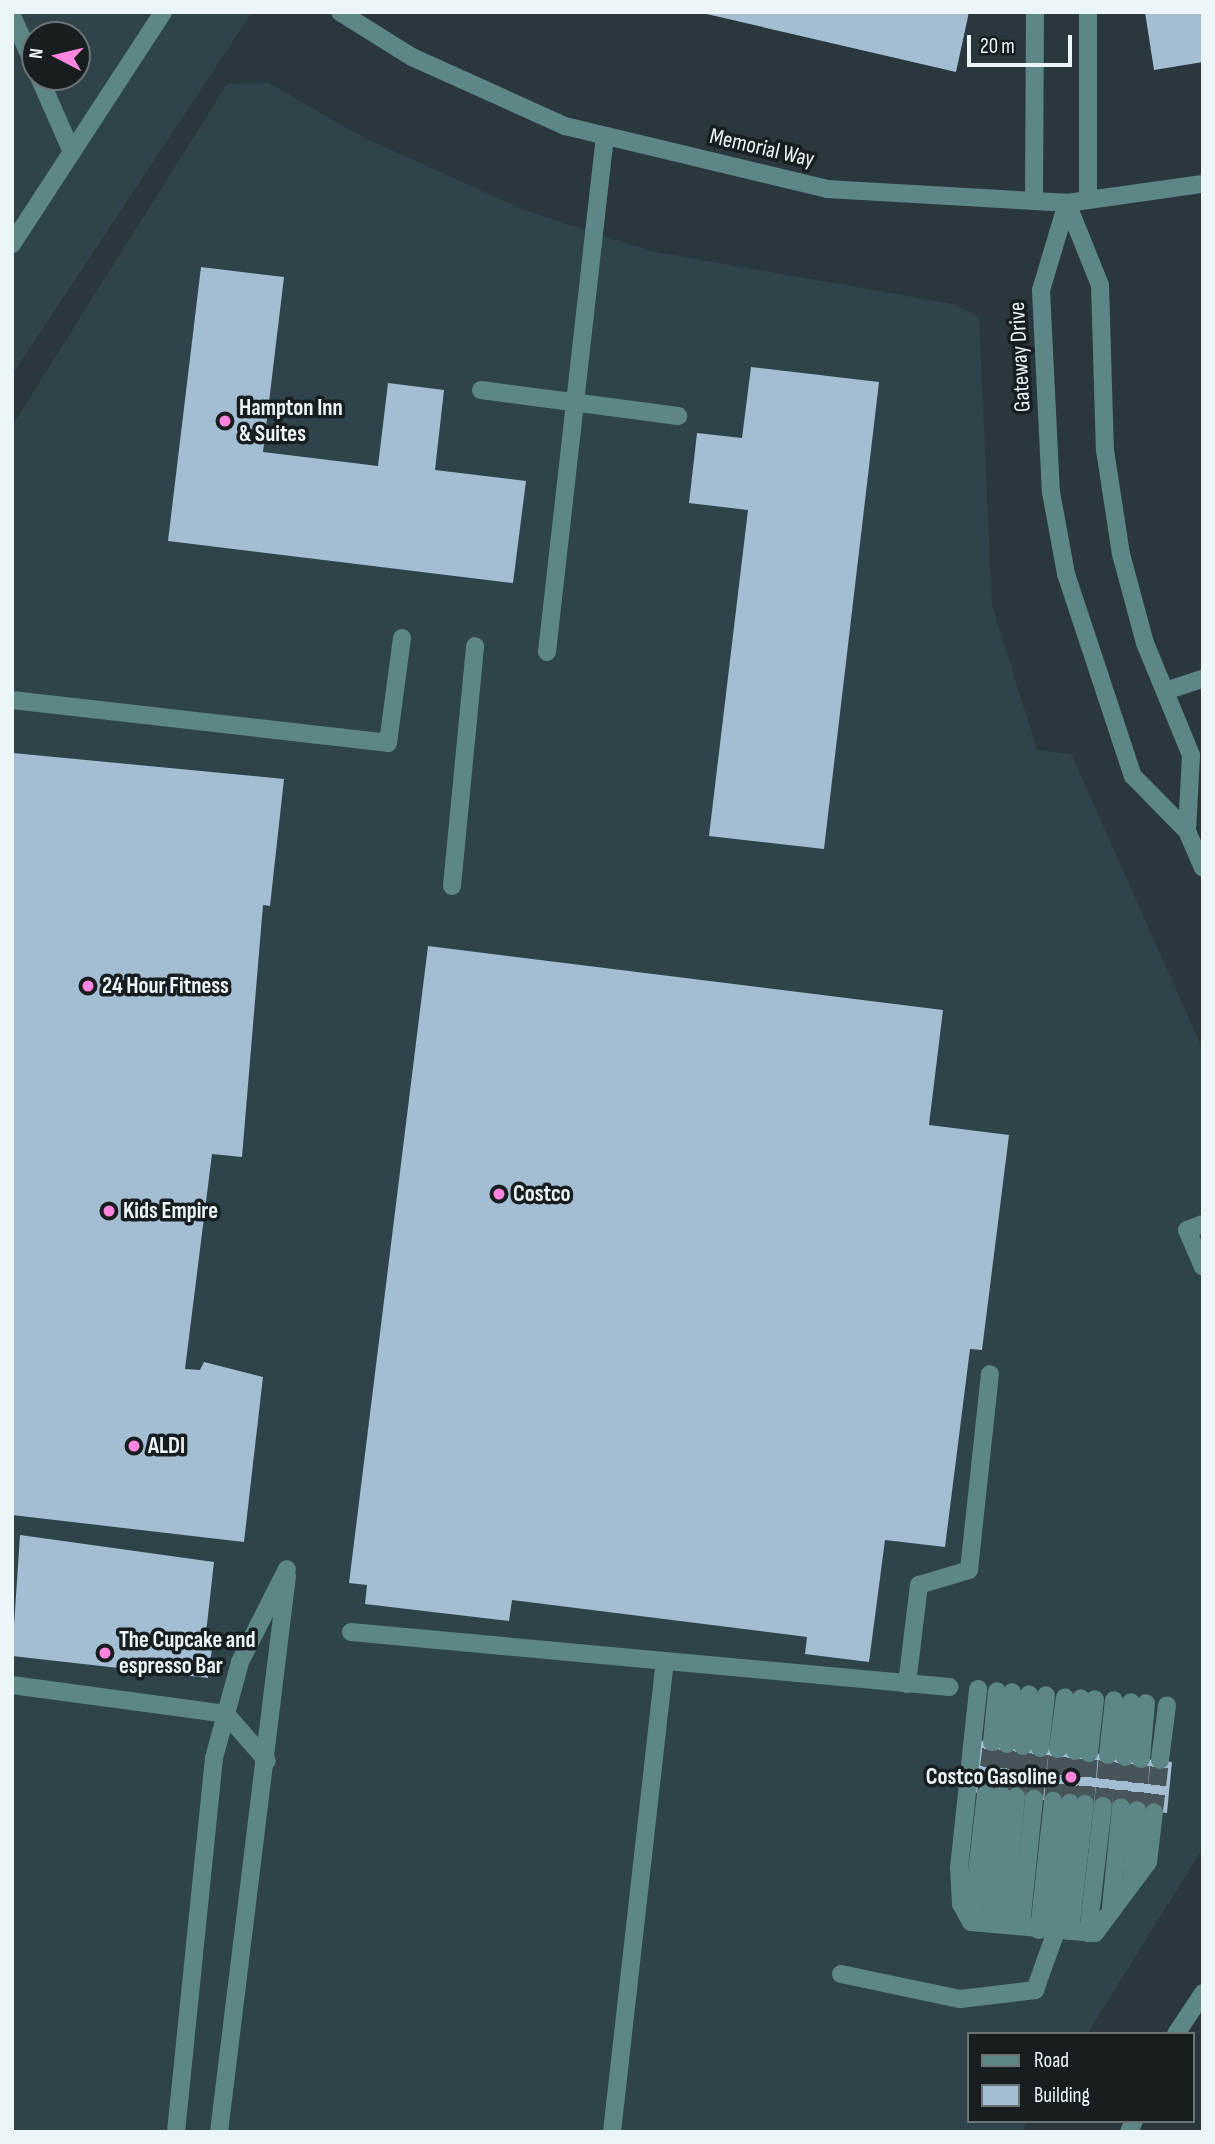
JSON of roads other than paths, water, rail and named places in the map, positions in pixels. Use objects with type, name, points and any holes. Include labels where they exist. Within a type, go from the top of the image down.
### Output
[{"type":"street","points":[[12,244],[163,12]]},
{"type":"street","name":"Memorial Way","points":[[340,12],[412,57],[565,126],[827,189],[1067,203],[1203,184]]},
{"type":"street","points":[[1034,201],[1035,12]]},
{"type":"street","points":[[1088,12],[1088,200]]},
{"type":"street","points":[[12,16],[21,36]]},
{"type":"street","points":[[45,91],[72,152]]},
{"type":"street","points":[[547,652],[606,136]]},
{"type":"street","name":"Gateway Drive","points":[[1067,203],[1100,285],[1105,450],[1121,554],[1165,691],[1191,755],[1187,831]]},
{"type":"street","name":"Gateway Drive","points":[[1067,203],[1041,290],[1051,492],[1066,575],[1133,776],[1187,831],[1203,869]]},
{"type":"street","points":[[481,390],[575,405],[678,416]]},
{"type":"street","points":[[12,700],[388,743],[401,638]]},
{"type":"street","points":[[453,886],[475,646]]},
{"type":"street","points":[[1165,691],[1203,679]]},
{"type":"street","points":[[1203,1224],[1187,1230],[1203,1267]]},
{"type":"street","points":[[907,1684],[919,1585],[969,1570],[990,1374]]},
{"type":"street","points":[[176,2132],[214,1758],[240,1662],[287,1569],[267,1761],[219,2132]]},
{"type":"street","points":[[352,1632],[664,1666],[949,1687]]},
{"type":"street","points":[[612,2132],[664,1666]]},
{"type":"street","points":[[12,1685],[226,1714],[267,1761]]},
{"type":"street","points":[[978,1689],[958,1868],[961,1904],[996,1924],[1069,1932],[1110,1910],[1132,1878],[1103,1806]]},
{"type":"street","points":[[1021,1693],[1015,1745],[1021,1693]]},
{"type":"street","points":[[1081,1698],[1074,1751],[1081,1698]]},
{"type":"street","points":[[1130,1702],[1125,1757],[1130,1702]]},
{"type":"street","points":[[1160,1760],[1167,1705]]},
{"type":"street","points":[[996,1924],[1001,1795],[996,1924]]},
{"type":"street","points":[[996,1924],[1034,1799]]},
{"type":"street","points":[[1069,1932],[1103,1806]]},
{"type":"street","points":[[1103,1806],[1110,1910]]},
{"type":"street","points":[[841,1974],[960,1999],[1035,1990],[1069,1932],[1103,1806]]},
{"type":"street","points":[[1177,2032],[1203,1993]]},
{"type":"tunnel","points":[[986,1794],[992,1742]]},
{"type":"tunnel","points":[[1001,1795],[1007,1744]]},
{"type":"tunnel","points":[[1016,1797],[1023,1746]]},
{"type":"tunnel","points":[[1034,1799],[1040,1748]]},
{"type":"tunnel","points":[[1053,1801],[1058,1749]]},
{"type":"tunnel","points":[[1070,1803],[1075,1751]]},
{"type":"tunnel","points":[[1085,1804],[1089,1753]]},
{"type":"tunnel","points":[[1103,1806],[1108,1755]]},
{"type":"tunnel","points":[[1121,1808],[1125,1757]]},
{"type":"tunnel","points":[[1137,1810],[1141,1759]]},
{"type":"tunnel","points":[[1154,1812],[1160,1760]]},
{"type":"place","name":"Hampton Inn & Suites","points":[[225,421]]},
{"type":"place","name":"24 Hour Fitness","points":[[88,986]]},
{"type":"place","name":"Costco","points":[[499,1194]]},
{"type":"place","name":"Kids Empire","points":[[109,1211]]},
{"type":"place","name":"ALDI","points":[[134,1446]]},
{"type":"place","name":"The Cupcake and espresso Bar","points":[[105,1653]]},
{"type":"place","name":"Costco Gasoline","points":[[1071,1777]]}]
